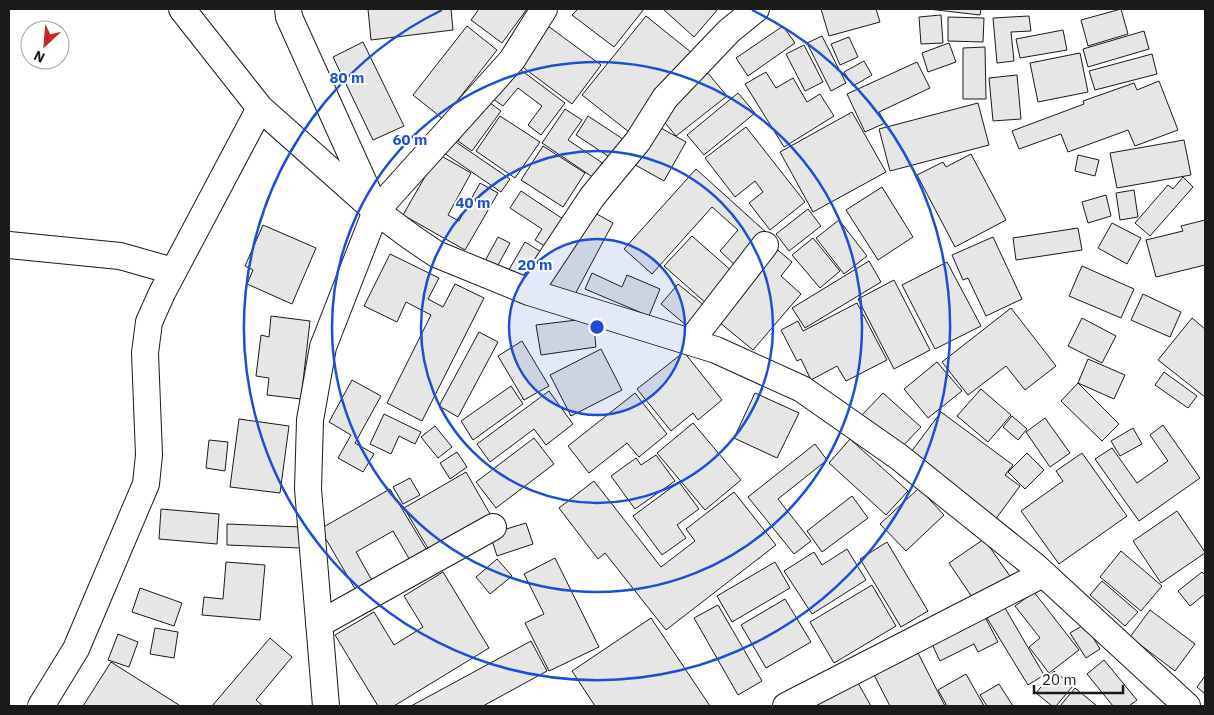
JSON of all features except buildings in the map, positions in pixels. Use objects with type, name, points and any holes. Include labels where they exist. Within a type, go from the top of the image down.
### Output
[{"type":"street","points":[[182,9],[260,108],[376,211],[412,238],[436,254],[529,292],[716,350],[802,389],[899,457],[1036,567],[1187,706]]},
{"type":"street","points":[[288,9],[289,17],[376,211]]},
{"type":"street","points":[[326,706],[308,489],[310,420],[323,347],[376,211],[512,60],[544,9]]},
{"type":"street","points":[[529,292],[592,197],[638,141],[665,98],[729,31],[756,9]]},
{"type":"street","points":[[40,706],[76,649],[146,484],[150,455],[145,353],[149,322],[173,271],[260,108]]},
{"type":"street","points":[[9,245],[120,256],[173,271]]},
{"type":"street","points":[[690,342],[765,245]]},
{"type":"street","points":[[319,624],[493,526]]},
{"type":"street","points":[[786,706],[1043,574]]}]
